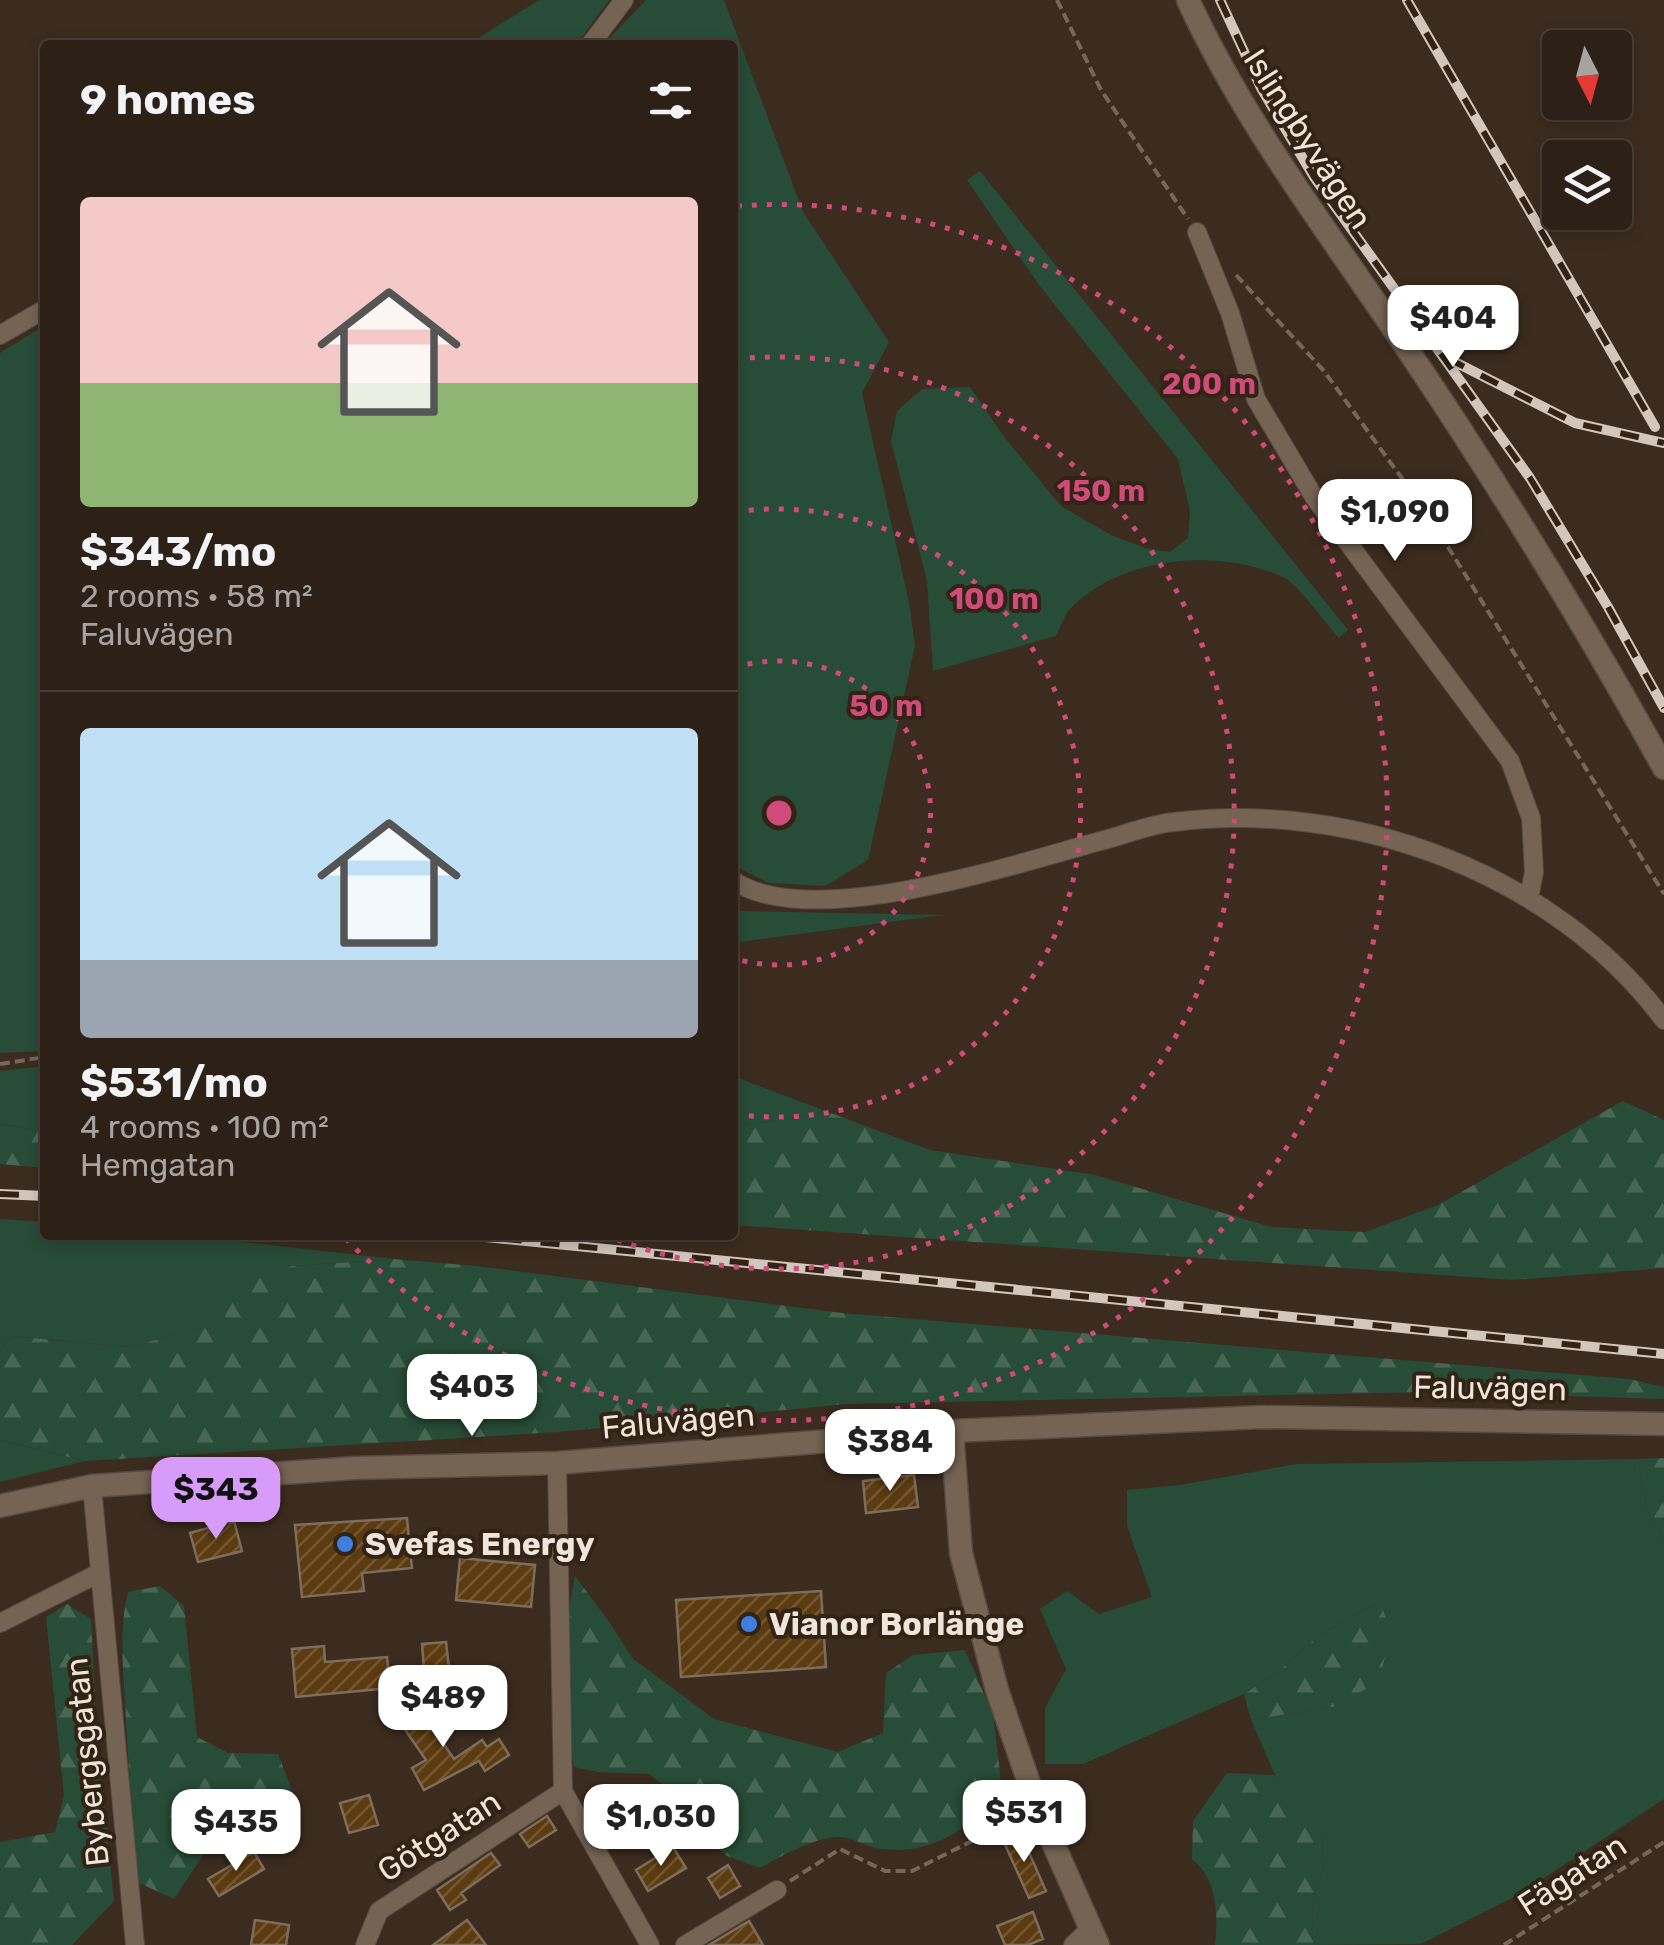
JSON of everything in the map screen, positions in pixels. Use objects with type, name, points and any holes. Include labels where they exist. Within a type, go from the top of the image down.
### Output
[{"type":"street","points":[[594,40],[624,0]]},
{"type":"street","name":"Islingbyvägen","points":[[1188,0],[1206,40],[1248,111],[1468,439],[1554,575],[1664,768]]},
{"type":"street","points":[[1197,232],[1230,313],[1256,399],[1314,497],[1510,761],[1531,818],[1534,872],[1529,898]]},
{"type":"street","points":[[0,336],[40,312]]},
{"type":"street","points":[[738,884],[746,889],[804,900],[868,896],[930,884],[1172,822],[1280,818],[1360,830],[1451,861],[1529,898],[1587,937],[1641,989],[1664,1020]]},
{"type":"street","name":"Faluvägen","points":[[0,1506],[92,1486],[355,1468],[557,1463],[952,1431],[1264,1416],[1664,1424]]},
{"type":"street","points":[[952,1431],[961,1553],[997,1690],[1087,1940]]},
{"type":"street","points":[[557,1463],[563,1791],[650,1945]]},
{"type":"street","points":[[0,1624],[99,1573],[92,1486]]},
{"type":"street","name":"Bybergsgatan","points":[[99,1573],[135,1945]]},
{"type":"street","name":"Götgatan","points":[[365,1945],[380,1911],[563,1791]]},
{"type":"street","points":[[685,1945],[777,1890]]},
{"type":"path","points":[[1057,0],[1101,90],[1197,232]]},
{"type":"path","points":[[1235,274],[1324,371],[1425,510],[1664,894]]},
{"type":"path","points":[[0,1064],[40,1058]]},
{"type":"path","points":[[777,1890],[840,1849],[885,1871],[912,1870],[1038,1808]]},
{"type":"path","name":"Fägatan","points":[[1504,1945],[1664,1842]]},
{"type":"green space","points":[[539,0],[609,0],[580,40],[475,40]]},
{"type":"green space","points":[[646,0],[724,0],[803,212],[889,342],[862,393],[909,602],[915,646],[868,860],[825,886],[769,883],[738,868],[738,40],[608,40]]},
{"type":"green space","points":[[980,171],[1348,630],[1339,638],[1303,595],[1281,576],[1228,562],[1170,562],[1142,568],[1091,591],[1070,609],[1056,636],[933,671],[927,581],[891,441],[897,411],[922,389],[970,387],[1005,438],[1061,506],[1111,535],[1145,548],[1170,552],[1188,538],[1190,511],[1178,459],[1039,285],[967,180]]},
{"type":"green space","points":[[40,328],[40,1051],[0,1053],[0,353]]},
{"type":"green space","points":[[738,911],[942,915],[738,942]]},
{"type":"green space","points":[[40,1067],[40,1131],[0,1124],[0,1071]]},
{"type":"green space","points":[[738,1078],[828,1112],[738,1126]]},
{"type":"green space","points":[[1623,1101],[1664,1120],[1664,1268],[1513,1280],[738,1225],[738,1126],[828,1112],[930,1150],[1095,1175],[1271,1227],[1365,1232],[1438,1205]]},
{"type":"green space","points":[[0,1124],[40,1131],[40,1168],[0,1164]]},
{"type":"green space","points":[[0,1219],[40,1222],[40,1240],[225,1240],[394,1259],[293,1266],[226,1321],[129,1347],[11,1336],[0,1351]]},
{"type":"green space","points":[[394,1259],[842,1313],[1629,1379],[1664,1387],[1664,1399],[1432,1392],[846,1404],[558,1432],[85,1461],[0,1440],[0,1351],[11,1336],[129,1347],[225,1321],[228,1285],[293,1266]]},
{"type":"green space","points":[[0,1440],[85,1461],[0,1482]]},
{"type":"green space","points":[[1664,1458],[1664,1540],[1646,1508],[1638,1459]]},
{"type":"green space","points":[[1638,1459],[1646,1508],[1664,1540],[1664,1799],[1520,1894],[1421,1944],[1313,1945],[1312,1908],[1324,1863],[1323,1832],[1275,1775],[1251,1720],[1337,1706],[1380,1601],[1319,1635],[1275,1674],[1244,1694],[1083,1764],[1045,1764],[1045,1708],[1066,1669],[1040,1609],[1067,1591],[1099,1614],[1152,1597],[1127,1526],[1127,1490],[1180,1485],[1297,1464]]},
{"type":"green space","points":[[575,1576],[632,1658],[714,1719],[838,1752],[883,1733],[886,1673],[913,1655],[965,1650],[993,1714],[1002,1790],[963,1828],[913,1849],[876,1848],[839,1837],[808,1844],[760,1868],[727,1856],[705,1837],[689,1805],[649,1774],[574,1767],[566,1671]]},
{"type":"green space","points":[[160,1586],[184,1606],[197,1737],[228,1753],[278,1754],[292,1791],[215,1837],[174,1899],[139,1883],[123,1660],[123,1619],[128,1592]]},
{"type":"green space","points":[[1380,1601],[1391,1633],[1379,1681],[1338,1706],[1251,1720],[1244,1694],[1275,1674],[1319,1635]]},
{"type":"green space","points":[[67,1604],[91,1619],[96,1722],[114,1901],[72,1945],[0,1945],[0,1842],[55,1832],[64,1796],[46,1617]]},
{"type":"green space","points":[[1227,1773],[1275,1775],[1323,1831],[1324,1863],[1312,1908],[1313,1945],[1215,1945],[1216,1910],[1211,1888],[1201,1867],[1192,1859],[1193,1821]]},
{"type":"building","points":[[914,1475],[918,1507],[866,1513],[863,1481]]},
{"type":"building","points":[[407,1518],[412,1568],[362,1573],[364,1591],[302,1597],[295,1525]]},
{"type":"building","points":[[234,1521],[242,1551],[198,1562],[190,1533]]},
{"type":"building","points":[[460,1558],[535,1565],[531,1607],[456,1600]]},
{"type":"building","points":[[821,1591],[826,1667],[681,1677],[676,1600]]},
{"type":"building","points":[[446,1642],[449,1668],[424,1670],[422,1644]]},
{"type":"building","points":[[324,1646],[325,1662],[387,1657],[390,1688],[296,1697],[292,1649]]},
{"type":"building","points":[[417,1705],[454,1759],[482,1740],[487,1747],[499,1739],[509,1755],[485,1771],[479,1761],[424,1790],[412,1768],[426,1760],[395,1715]]},
{"type":"building","points":[[369,1795],[378,1825],[349,1833],[340,1803]]},
{"type":"building","points":[[547,1816],[556,1830],[529,1847],[520,1834]]},
{"type":"building","points":[[1020,1832],[1046,1891],[1029,1898],[1003,1840]]},
{"type":"building","points":[[673,1847],[686,1868],[648,1891],[636,1870]]},
{"type":"building","points":[[254,1852],[264,1869],[219,1896],[208,1879]]},
{"type":"building","points":[[491,1853],[500,1865],[461,1893],[466,1900],[450,1910],[437,1890]]},
{"type":"building","points":[[728,1865],[740,1886],[720,1898],[708,1878]]},
{"type":"building","points":[[1033,1912],[1043,1939],[1028,1945],[1005,1945],[997,1926]]},
{"type":"building","points":[[255,1920],[289,1925],[286,1945],[251,1945]]},
{"type":"building","points":[[467,1920],[486,1945],[433,1945]]},
{"type":"building","points":[[749,1921],[763,1945],[709,1945]]},
{"type":"railway","points":[[1220,0],[1261,88],[1314,177],[1530,478],[1664,708]]},
{"type":"railway","points":[[1407,0],[1655,427]]},
{"type":"railway","points":[[1447,358],[1575,423],[1664,443]]},
{"type":"railway","points":[[0,1194],[40,1196]]},
{"type":"railway","points":[[515,1240],[1664,1354]]},
{"type":"place","name":"Svefas Energy","points":[[345,1544]]},
{"type":"place","name":"Vianor Borlänge","points":[[749,1624]]}]
